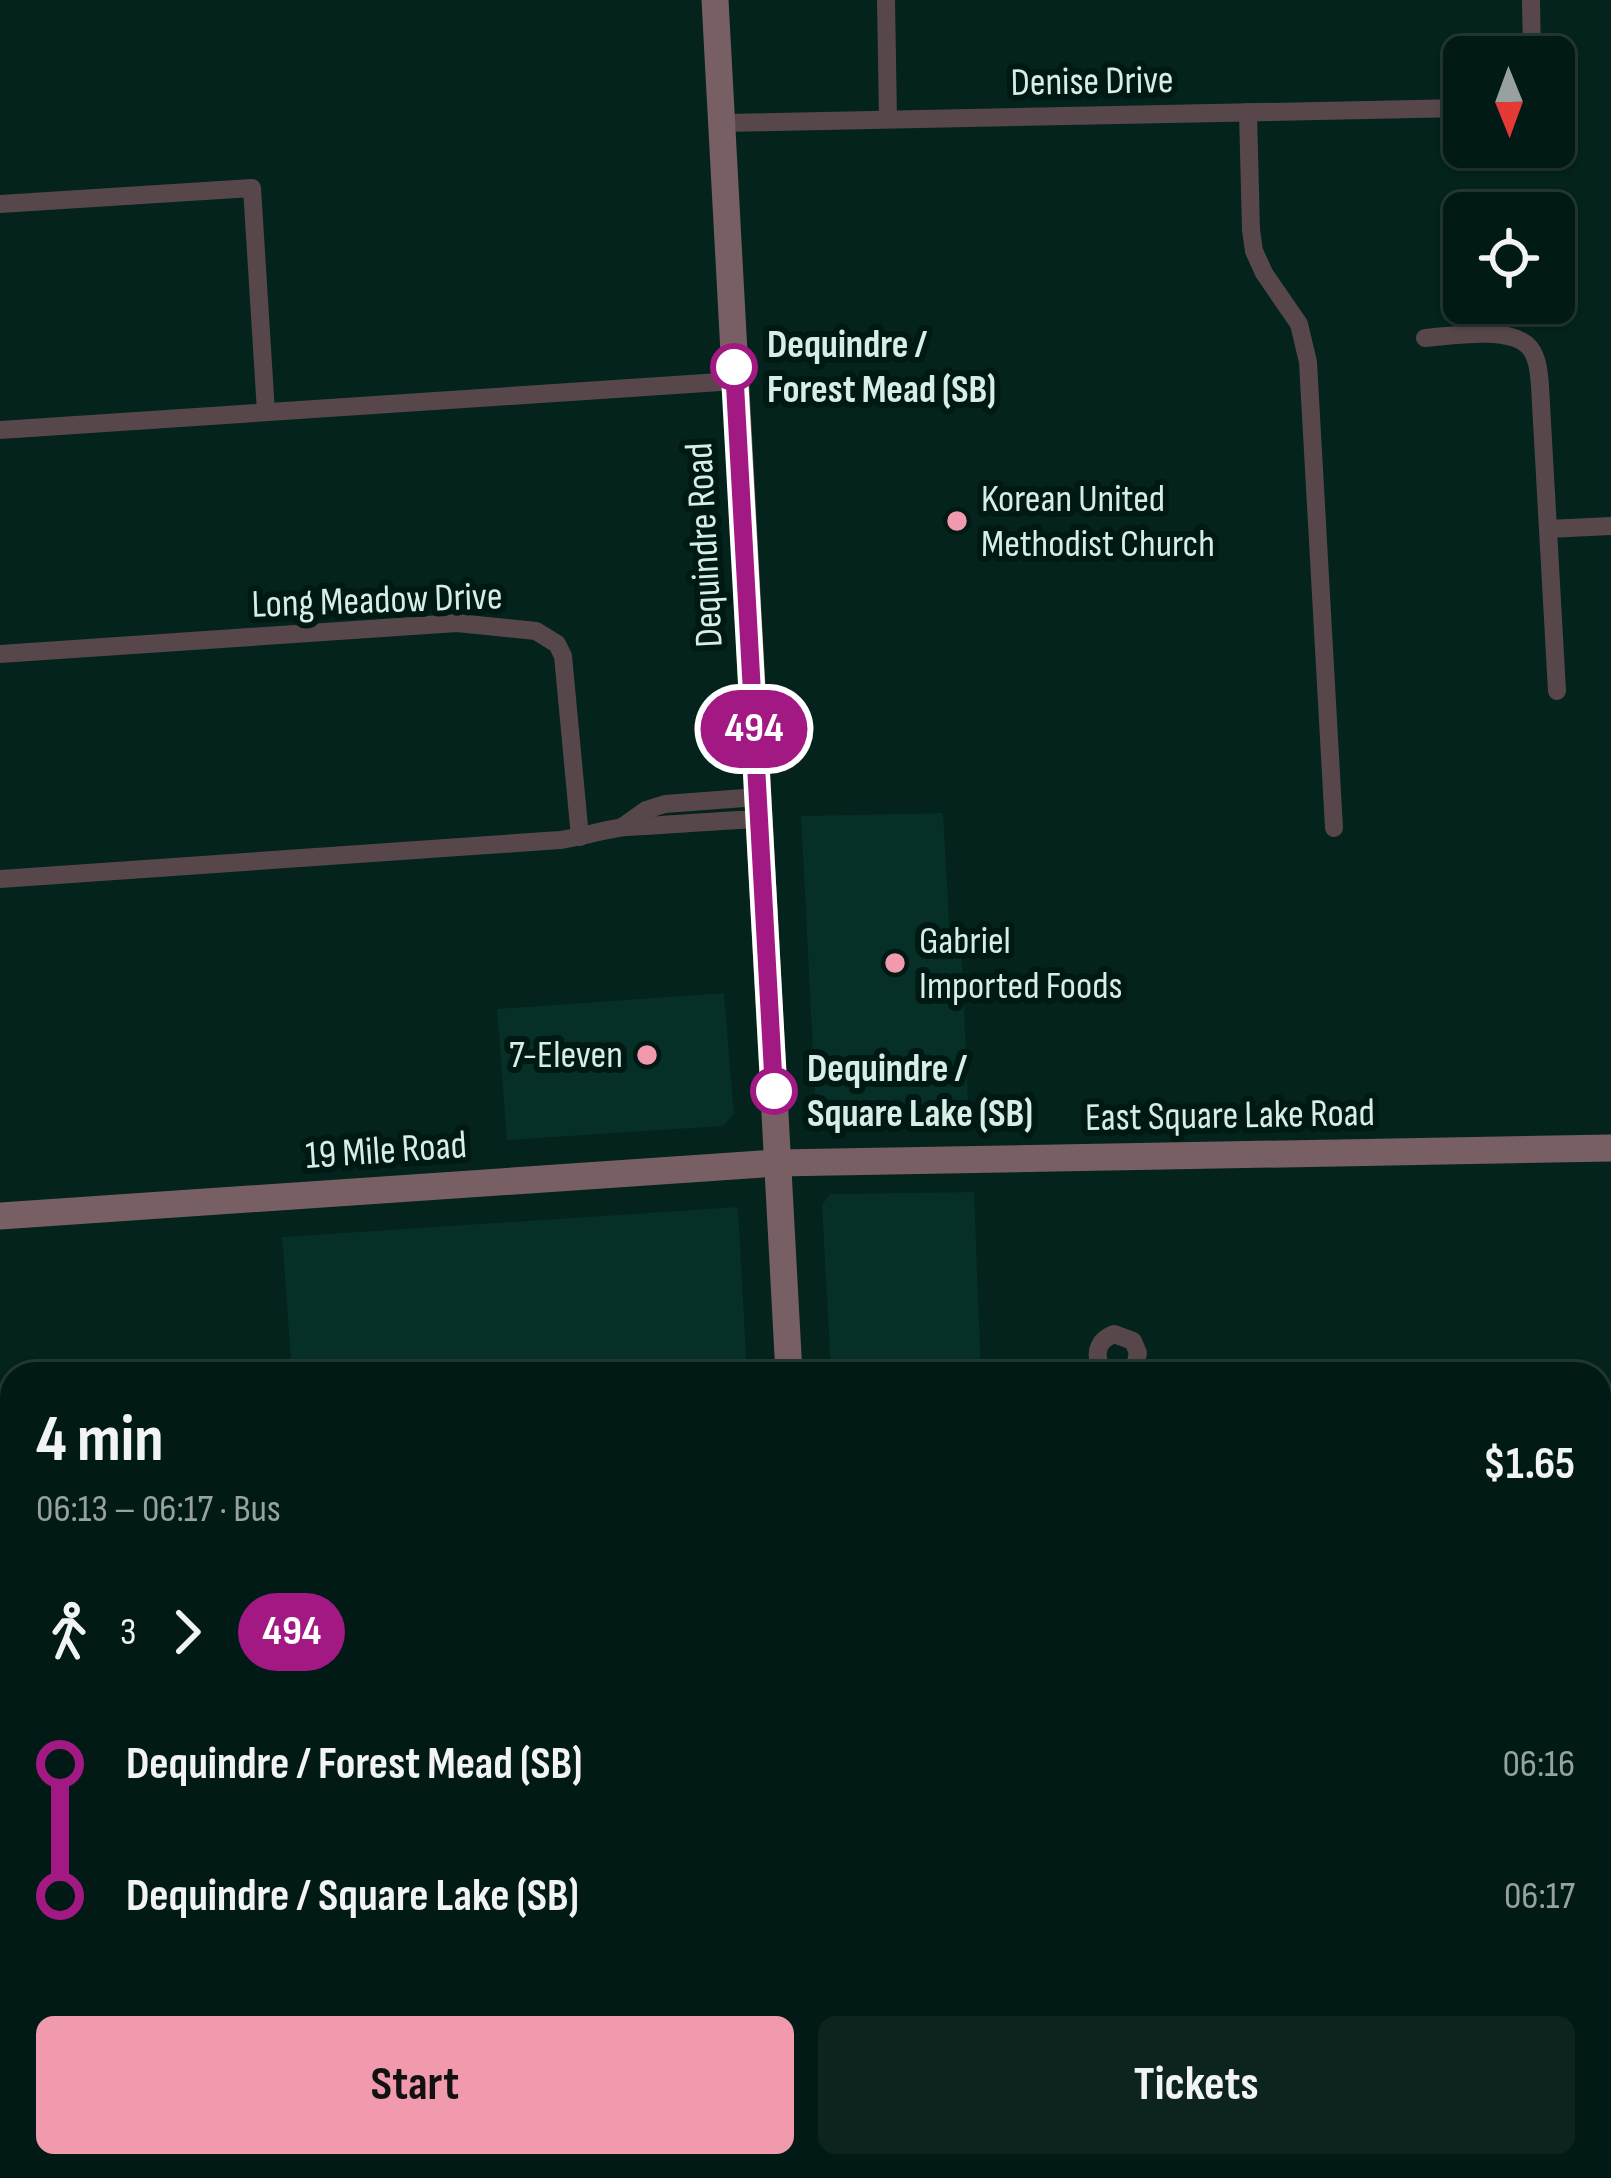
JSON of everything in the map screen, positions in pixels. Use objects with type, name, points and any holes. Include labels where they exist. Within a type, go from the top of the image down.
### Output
[{"type":"main road","name":"Dequindre Road","points":[[715,0],[788,1362]]},
{"type":"main road","name":"East Square Lake Road","points":[[778,1163],[1611,1148]]},
{"type":"main road","name":"19 Mile Road","points":[[0,1216],[778,1163]]},
{"type":"street","points":[[886,0],[888,119]]},
{"type":"street","points":[[1531,0],[1532,36]]},
{"type":"street","name":"Denise Drive","points":[[722,123],[1443,108]]},
{"type":"street","points":[[1248,112],[1254,251],[1299,324],[1308,362],[1334,828]]},
{"type":"street","points":[[0,204],[252,188],[266,412]]},
{"type":"street","points":[[1425,338],[1506,335],[1530,348],[1539,373],[1557,692]]},
{"type":"street","points":[[0,430],[735,381]]},
{"type":"street","points":[[1548,529],[1611,526]]},
{"type":"street","name":"Long Meadow Drive","points":[[0,654],[457,623],[536,632],[557,644],[566,670],[580,837]]},
{"type":"street","points":[[0,879],[580,837],[622,827],[646,810],[665,804],[758,808]]},
{"type":"shaded area","points":[[943,813],[950,936],[961,936],[969,1125],[828,1119],[816,1111],[801,816]]},
{"type":"shaded area","points":[[724,993],[734,1114],[723,1126],[507,1140],[497,1009]]},
{"type":"shaded area","points":[[974,1192],[981,1362],[830,1362],[822,1205],[830,1194]]},
{"type":"shaded area","points":[[738,1207],[746,1362],[291,1362],[282,1237]]},
{"type":"bus line","name":"494","points":[[734,367],[774,1091]]},
{"type":"place","name":"Dequindre / Forest Mead (SB)","points":[[734,367]]},
{"type":"place","name":"Korean United Methodist Church","points":[[957,521]]},
{"type":"place","name":"Gabriel Imported Foods","points":[[895,963]]},
{"type":"place","name":"7-Eleven","points":[[647,1055]]},
{"type":"place","name":"Dequindre / Square Lake (SB)","points":[[774,1091]]}]
